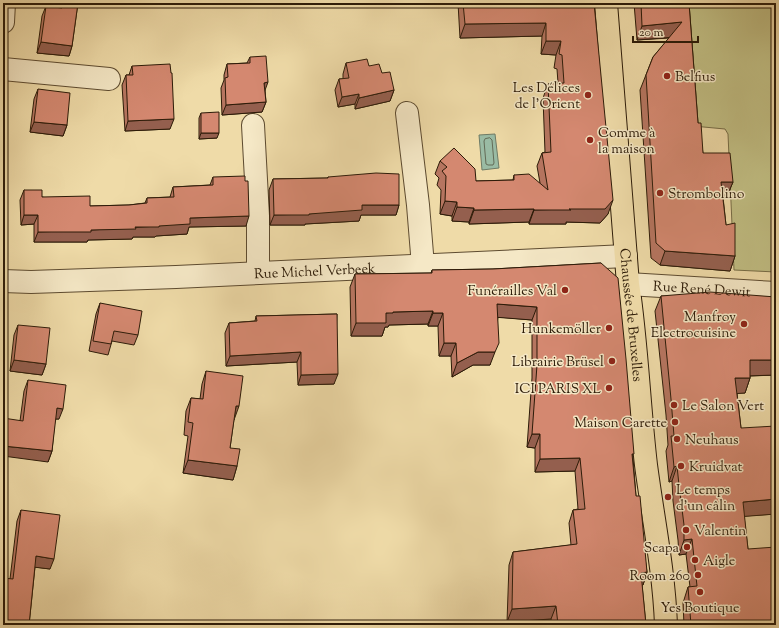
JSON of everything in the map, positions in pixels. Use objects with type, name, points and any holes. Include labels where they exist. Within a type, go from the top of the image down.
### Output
[{"type":"main road","name":"Chaussée de Bruxelles","points":[[606,3],[628,284],[632,312],[646,465],[665,601],[666,625]]},
{"type":"street","points":[[3,22],[4,3]]},
{"type":"street","points":[[3,69],[108,80]]},
{"type":"street","points":[[408,113],[423,266]]},
{"type":"street","points":[[253,125],[258,216],[258,274]]},
{"type":"street","name":"Rue Michel Verbeek","points":[[3,281],[39,282],[258,274],[626,256]]},
{"type":"street","name":"Rue René Dewit","points":[[628,284],[776,293]]},
{"type":"shaded area","points":[[682,3],[776,3],[776,272],[734,270],[728,134],[725,129],[693,126]]},
{"type":"water","points":[[495,134],[499,168],[482,170],[479,135]]},
{"type":"building","points":[[62,3],[78,3],[72,46],[41,42],[46,6],[62,8]]},
{"type":"building","points":[[463,3],[594,3],[613,200],[605,209],[474,210],[474,208],[457,207],[457,202],[445,201],[446,176],[442,171],[447,167],[440,161],[454,148],[475,169],[476,181],[514,180],[514,175],[529,174],[548,190],[542,153],[551,152],[548,84],[564,83],[562,55],[559,54],[561,41],[546,41],[546,23],[465,24]]},
{"type":"building","points":[[641,3],[689,3],[698,123],[701,123],[703,153],[730,153],[733,182],[721,182],[726,225],[735,223],[735,256],[665,251],[656,243],[646,75],[653,57],[682,22],[642,26]]},
{"type":"building","points":[[266,56],[268,82],[264,83],[266,102],[226,105],[225,78],[228,77],[227,64],[250,63],[250,57]]},
{"type":"building","points":[[367,59],[369,66],[379,64],[382,73],[390,72],[394,90],[359,98],[359,94],[342,97],[339,79],[349,78],[346,63]]},
{"type":"building","points":[[170,64],[172,73],[174,119],[128,121],[126,75],[133,75],[132,66]]},
{"type":"building","points":[[38,89],[70,93],[67,125],[34,122]]},
{"type":"building","points":[[219,112],[219,133],[201,133],[201,113]]},
{"type":"building","points":[[376,173],[399,174],[399,205],[362,205],[362,210],[309,215],[274,215],[273,179],[328,178]]},
{"type":"building","points":[[245,176],[245,181],[248,181],[249,216],[190,218],[190,224],[159,227],[135,227],[136,229],[91,230],[91,232],[38,232],[38,215],[24,215],[24,190],[42,190],[42,197],[90,196],[90,206],[129,205],[147,203],[147,198],[174,197],[173,187],[213,185],[213,177]]},
{"type":"building","points":[[601,263],[618,278],[634,454],[632,454],[636,496],[640,496],[647,572],[641,573],[646,625],[558,625],[556,606],[512,609],[513,552],[577,544],[573,510],[585,509],[580,458],[540,459],[540,434],[532,434],[537,365],[537,307],[497,304],[499,343],[495,352],[478,352],[457,363],[456,343],[444,343],[443,313],[433,313],[433,311],[393,312],[386,313],[386,323],[356,323],[355,274],[432,273],[432,270],[493,269]]},
{"type":"building","points":[[710,292],[776,297],[776,360],[750,360],[750,378],[735,378],[741,428],[776,426],[776,499],[743,502],[748,549],[776,547],[776,575],[772,603],[776,603],[776,625],[691,625],[688,587],[697,586],[692,539],[684,540],[684,525],[677,466],[674,467],[671,436],[674,436],[661,296]]},
{"type":"building","points":[[100,303],[142,311],[138,335],[114,331],[111,344],[93,341]]},
{"type":"building","points":[[337,314],[338,374],[301,375],[301,352],[230,356],[229,323],[257,321],[256,316]]},
{"type":"building","points":[[18,325],[50,328],[46,364],[14,360]]},
{"type":"building","points":[[206,371],[243,376],[239,406],[236,406],[230,448],[240,449],[237,466],[188,460],[193,423],[188,422],[191,398],[203,399]]},
{"type":"building","points":[[28,380],[66,385],[63,409],[57,408],[52,451],[3,446],[3,418],[23,421]]},
{"type":"building","points":[[21,510],[60,515],[54,559],[36,556],[29,625],[3,625],[3,578],[13,579]]},
{"type":"place","name":"Belfius","points":[[667,76]]},
{"type":"place","name":"Les Délices de l'Orient","points":[[588,95]]},
{"type":"place","name":"Comme à la maison","points":[[590,140]]},
{"type":"place","name":"Strombolino","points":[[660,193]]},
{"type":"place","name":"Funérailles Val","points":[[565,290]]},
{"type":"place","name":"Manfroy Electrocuisine","points":[[744,324]]},
{"type":"place","name":"Hunkemöller","points":[[609,328]]},
{"type":"place","name":"Librairie Brüsel","points":[[612,361]]},
{"type":"place","name":"ICI PARIS XL","points":[[609,388]]},
{"type":"place","name":"Le Salon Vert","points":[[674,405]]},
{"type":"place","name":"Maison Carette","points":[[675,422]]},
{"type":"place","name":"Neuhaus","points":[[677,439]]},
{"type":"place","name":"Kruidvat","points":[[681,466]]},
{"type":"place","name":"Le temps d'un câlin","points":[[668,497]]},
{"type":"place","name":"Valentin","points":[[686,530]]},
{"type":"place","name":"Scapa","points":[[687,547]]},
{"type":"place","name":"Aigle","points":[[695,560]]},
{"type":"place","name":"Room 260","points":[[698,575]]},
{"type":"place","name":"Yes Boutique","points":[[700,592]]}]
